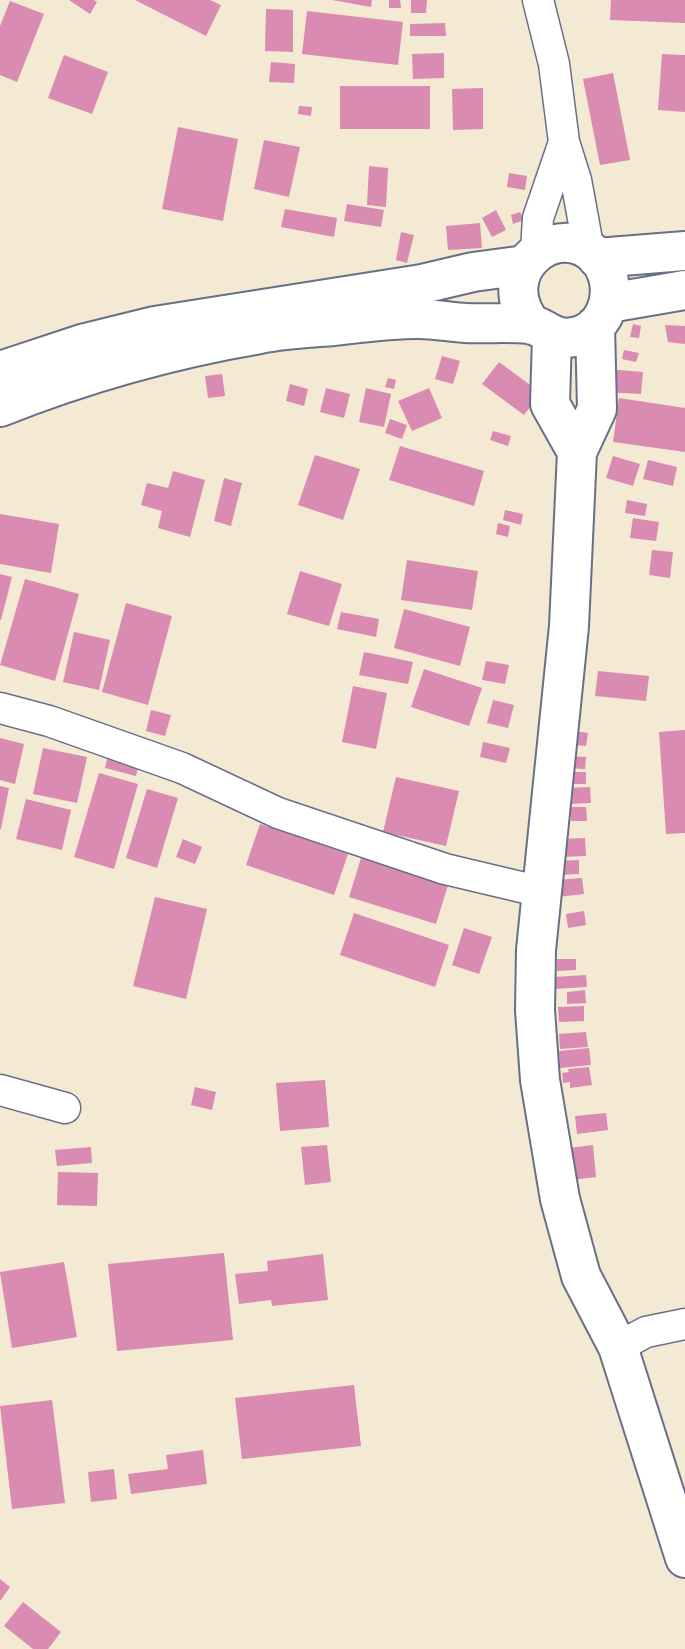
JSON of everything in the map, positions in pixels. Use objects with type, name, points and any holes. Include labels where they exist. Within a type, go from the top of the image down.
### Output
[{"type":"main road","points":[[0,371],[82,344],[155,326],[422,284],[530,258],[554,245],[566,244],[593,255],[685,251]]},
{"type":"main road","points":[[593,255],[607,271],[611,286],[602,314],[597,409],[577,452],[569,626],[541,892],[535,1010],[540,1080],[560,1199],[580,1276],[618,1347],[685,1558]]},
{"type":"main road","points":[[530,258],[519,278],[519,305],[542,330],[550,404],[577,452]]},
{"type":"main road","points":[[0,407],[106,370],[262,333],[418,319],[542,330],[574,337],[602,314],[685,290]]},
{"type":"street","points":[[537,0],[554,64],[564,142],[576,180],[593,255]]},
{"type":"street","points":[[530,258],[538,218],[564,142]]},
{"type":"street","points":[[0,708],[181,768],[278,813],[445,869],[541,892]]},
{"type":"street","points":[[0,1090],[65,1108]]},
{"type":"street","points":[[618,1347],[646,1332],[685,1324]]},
{"type":"building","points":[[69,0],[94,0],[97,2],[90,14]]},
{"type":"building","points":[[135,0],[210,0],[221,5],[206,36]]},
{"type":"building","points":[[332,0],[372,0],[371,7]]},
{"type":"building","points":[[389,0],[400,0],[401,8],[389,8]]},
{"type":"building","points":[[411,0],[427,0],[426,13],[411,13]]},
{"type":"building","points":[[611,0],[685,0],[685,23],[610,20]]},
{"type":"building","points":[[10,1],[44,14],[17,82],[0,75],[0,26]]},
{"type":"building","points":[[266,9],[293,10],[293,52],[265,51]]},
{"type":"building","points":[[307,11],[403,22],[398,65],[302,54]]},
{"type":"building","points":[[445,23],[446,36],[410,36],[410,24]]},
{"type":"building","points":[[444,53],[444,78],[413,79],[412,54]]},
{"type":"building","points":[[662,54],[685,55],[685,112],[658,110]]},
{"type":"building","points":[[64,55],[108,72],[92,114],[48,98]]},
{"type":"building","points":[[271,62],[295,64],[294,83],[269,82]]},
{"type":"building","points":[[613,73],[630,160],[600,165],[583,79]]},
{"type":"building","points":[[340,86],[430,86],[430,129],[340,129]]},
{"type":"building","points":[[483,88],[483,129],[453,130],[452,89]]},
{"type":"building","points":[[299,106],[312,107],[311,116],[298,114]]},
{"type":"building","points":[[178,127],[238,139],[223,221],[162,209]]},
{"type":"building","points":[[264,140],[300,147],[289,197],[254,189]]},
{"type":"building","points":[[369,166],[388,168],[386,207],[367,205]]},
{"type":"building","points":[[509,173],[527,176],[525,190],[507,187]]},
{"type":"building","points":[[347,204],[384,210],[381,227],[344,221]]},
{"type":"building","points":[[285,209],[337,218],[334,237],[281,227]]},
{"type":"building","points":[[496,210],[506,230],[492,237],[482,218]]},
{"type":"building","points":[[520,212],[524,220],[513,224],[511,215]]},
{"type":"building","points":[[480,223],[482,248],[448,250],[446,226]]},
{"type":"building","points":[[401,232],[414,235],[407,263],[396,260]]},
{"type":"building","points":[[633,324],[641,326],[639,338],[630,337]]},
{"type":"building","points":[[665,325],[685,326],[685,344],[668,342]]},
{"type":"building","points":[[624,350],[639,353],[636,362],[622,359]]},
{"type":"building","points":[[442,356],[460,361],[453,384],[435,379]]},
{"type":"building","points":[[499,362],[541,393],[524,415],[482,384]]},
{"type":"building","points":[[607,369],[643,372],[641,394],[606,392]]},
{"type":"building","points":[[222,374],[225,396],[208,398],[205,376]]},
{"type":"building","points":[[388,378],[396,380],[394,389],[385,387]]},
{"type":"building","points":[[290,384],[308,389],[304,406],[286,401]]},
{"type":"building","points":[[326,388],[350,394],[344,418],[320,412]]},
{"type":"building","points":[[366,388],[391,394],[384,427],[359,422]]},
{"type":"building","points":[[429,388],[442,418],[412,431],[398,401]]},
{"type":"building","points":[[619,398],[685,408],[685,452],[613,442]]},
{"type":"building","points":[[390,419],[407,425],[402,439],[385,433]]},
{"type":"building","points":[[493,431],[511,436],[508,446],[490,440]]},
{"type":"building","points":[[400,446],[484,471],[474,506],[389,480]]},
{"type":"building","points":[[315,455],[360,469],[343,520],[298,505]]},
{"type":"building","points":[[613,456],[640,464],[633,486],[606,478]]},
{"type":"building","points":[[648,460],[677,467],[673,486],[643,479]]},
{"type":"building","points":[[173,471],[205,480],[190,537],[158,528],[162,511],[141,505],[147,483],[168,488]]},
{"type":"building","points":[[224,478],[242,483],[231,526],[214,521]]},
{"type":"building","points":[[627,500],[647,504],[645,516],[625,513]]},
{"type":"building","points":[[505,510],[523,514],[521,525],[503,520]]},
{"type":"building","points":[[0,514],[59,524],[51,573],[0,564]]},
{"type":"building","points":[[633,518],[659,522],[656,541],[630,538]]},
{"type":"building","points":[[498,523],[510,526],[508,537],[496,534]]},
{"type":"building","points":[[652,550],[673,552],[670,578],[649,575]]},
{"type":"building","points":[[407,560],[478,571],[472,610],[401,600]]},
{"type":"building","points":[[300,571],[342,584],[329,626],[287,614]]},
{"type":"building","points":[[0,574],[12,577],[1,620],[0,620]]},
{"type":"building","points":[[25,579],[79,594],[55,681],[0,665]]},
{"type":"building","points":[[126,603],[172,616],[148,705],[102,692]]},
{"type":"building","points":[[404,609],[470,627],[460,666],[394,648]]},
{"type":"building","points":[[341,612],[379,619],[376,637],[337,629]]},
{"type":"building","points":[[74,632],[110,640],[99,690],[63,682]]},
{"type":"building","points":[[364,652],[413,662],[408,684],[359,675]]},
{"type":"building","points":[[486,661],[509,665],[505,684],[482,680]]},
{"type":"building","points":[[424,669],[482,688],[469,726],[411,707]]},
{"type":"building","points":[[598,671],[649,676],[646,701],[595,696]]},
{"type":"building","points":[[353,686],[387,693],[376,749],[342,742]]},
{"type":"building","points":[[493,700],[514,705],[508,728],[487,723]]},
{"type":"building","points":[[151,710],[171,715],[165,736],[146,731]]},
{"type":"building","points":[[567,730],[588,733],[586,746],[565,744]]},
{"type":"building","points":[[685,730],[685,833],[666,834],[659,732]]},
{"type":"building","points":[[0,738],[24,744],[15,784],[0,780]]},
{"type":"building","points":[[483,742],[510,748],[506,763],[480,757]]},
{"type":"building","points":[[43,748],[87,757],[77,803],[33,794]]},
{"type":"building","points":[[109,751],[140,760],[136,776],[105,768]]},
{"type":"building","points":[[565,756],[586,757],[585,769],[564,768]]},
{"type":"building","points":[[564,772],[586,772],[586,784],[564,784]]},
{"type":"building","points":[[99,773],[138,784],[114,869],[74,857]]},
{"type":"building","points":[[396,777],[459,791],[446,846],[383,832]]},
{"type":"building","points":[[0,786],[9,788],[1,829],[0,829]]},
{"type":"building","points":[[590,787],[591,803],[567,804],[566,788]]},
{"type":"building","points":[[147,789],[178,798],[157,868],[126,858]]},
{"type":"building","points":[[26,799],[71,810],[62,850],[16,839]]},
{"type":"building","points":[[571,807],[586,807],[587,821],[571,821]]},
{"type":"building","points":[[260,824],[348,854],[334,895],[246,865]]},
{"type":"building","points":[[585,838],[586,856],[561,857],[560,839]]},
{"type":"building","points":[[183,839],[202,847],[195,864],[176,857]]},
{"type":"building","points":[[361,858],[448,885],[436,924],[349,897]]},
{"type":"building","points":[[579,860],[579,874],[555,875],[554,861]]},
{"type":"building","points":[[582,878],[584,894],[557,897],[556,880]]},
{"type":"building","points":[[155,897],[207,909],[186,999],[133,986]]},
{"type":"building","points":[[584,911],[586,925],[568,928],[566,914]]},
{"type":"building","points":[[354,913],[449,945],[435,987],[340,955]]},
{"type":"building","points":[[464,928],[492,937],[479,974],[452,965]]},
{"type":"building","points":[[557,959],[576,959],[576,970],[557,971]]},
{"type":"building","points":[[586,975],[587,987],[553,989],[553,977]]},
{"type":"building","points":[[585,990],[586,1003],[567,1004],[567,992]]},
{"type":"building","points":[[584,1006],[584,1021],[559,1022],[558,1007]]},
{"type":"building","points":[[586,1032],[588,1047],[560,1049],[559,1034]]},
{"type":"building","points":[[589,1048],[591,1065],[560,1068],[559,1051]]},
{"type":"building","points":[[589,1067],[592,1085],[570,1088],[570,1082],[563,1083],[562,1073],[569,1072],[568,1069]]},
{"type":"building","points":[[325,1080],[329,1127],[280,1131],[276,1083]]},
{"type":"building","points":[[195,1087],[216,1092],[212,1110],[191,1105]]},
{"type":"building","points":[[606,1113],[608,1130],[577,1134],[575,1116]]},
{"type":"building","points":[[327,1145],[331,1182],[305,1185],[301,1147]]},
{"type":"building","points":[[593,1145],[596,1177],[572,1180],[569,1148]]},
{"type":"building","points":[[91,1147],[92,1163],[57,1166],[55,1150]]},
{"type":"building","points":[[58,1172],[98,1173],[97,1206],[57,1205]]},
{"type":"building","points":[[224,1253],[233,1340],[117,1351],[108,1264]]},
{"type":"building","points":[[323,1254],[328,1300],[272,1306],[271,1300],[239,1304],[235,1274],[268,1271],[267,1261]]},
{"type":"building","points":[[64,1262],[77,1337],[12,1348],[0,1272]]},
{"type":"building","points":[[354,1385],[361,1446],[242,1459],[235,1398]]},
{"type":"building","points":[[52,1400],[65,1503],[12,1509],[0,1406]]},
{"type":"building","points":[[203,1450],[207,1484],[131,1494],[128,1474],[168,1469],[166,1455]]},
{"type":"building","points":[[114,1469],[117,1499],[91,1502],[88,1472]]},
{"type":"building","points":[[0,1579],[10,1587],[0,1601]]},
{"type":"building","points":[[23,1602],[61,1632],[48,1649],[33,1649],[4,1626]]}]
